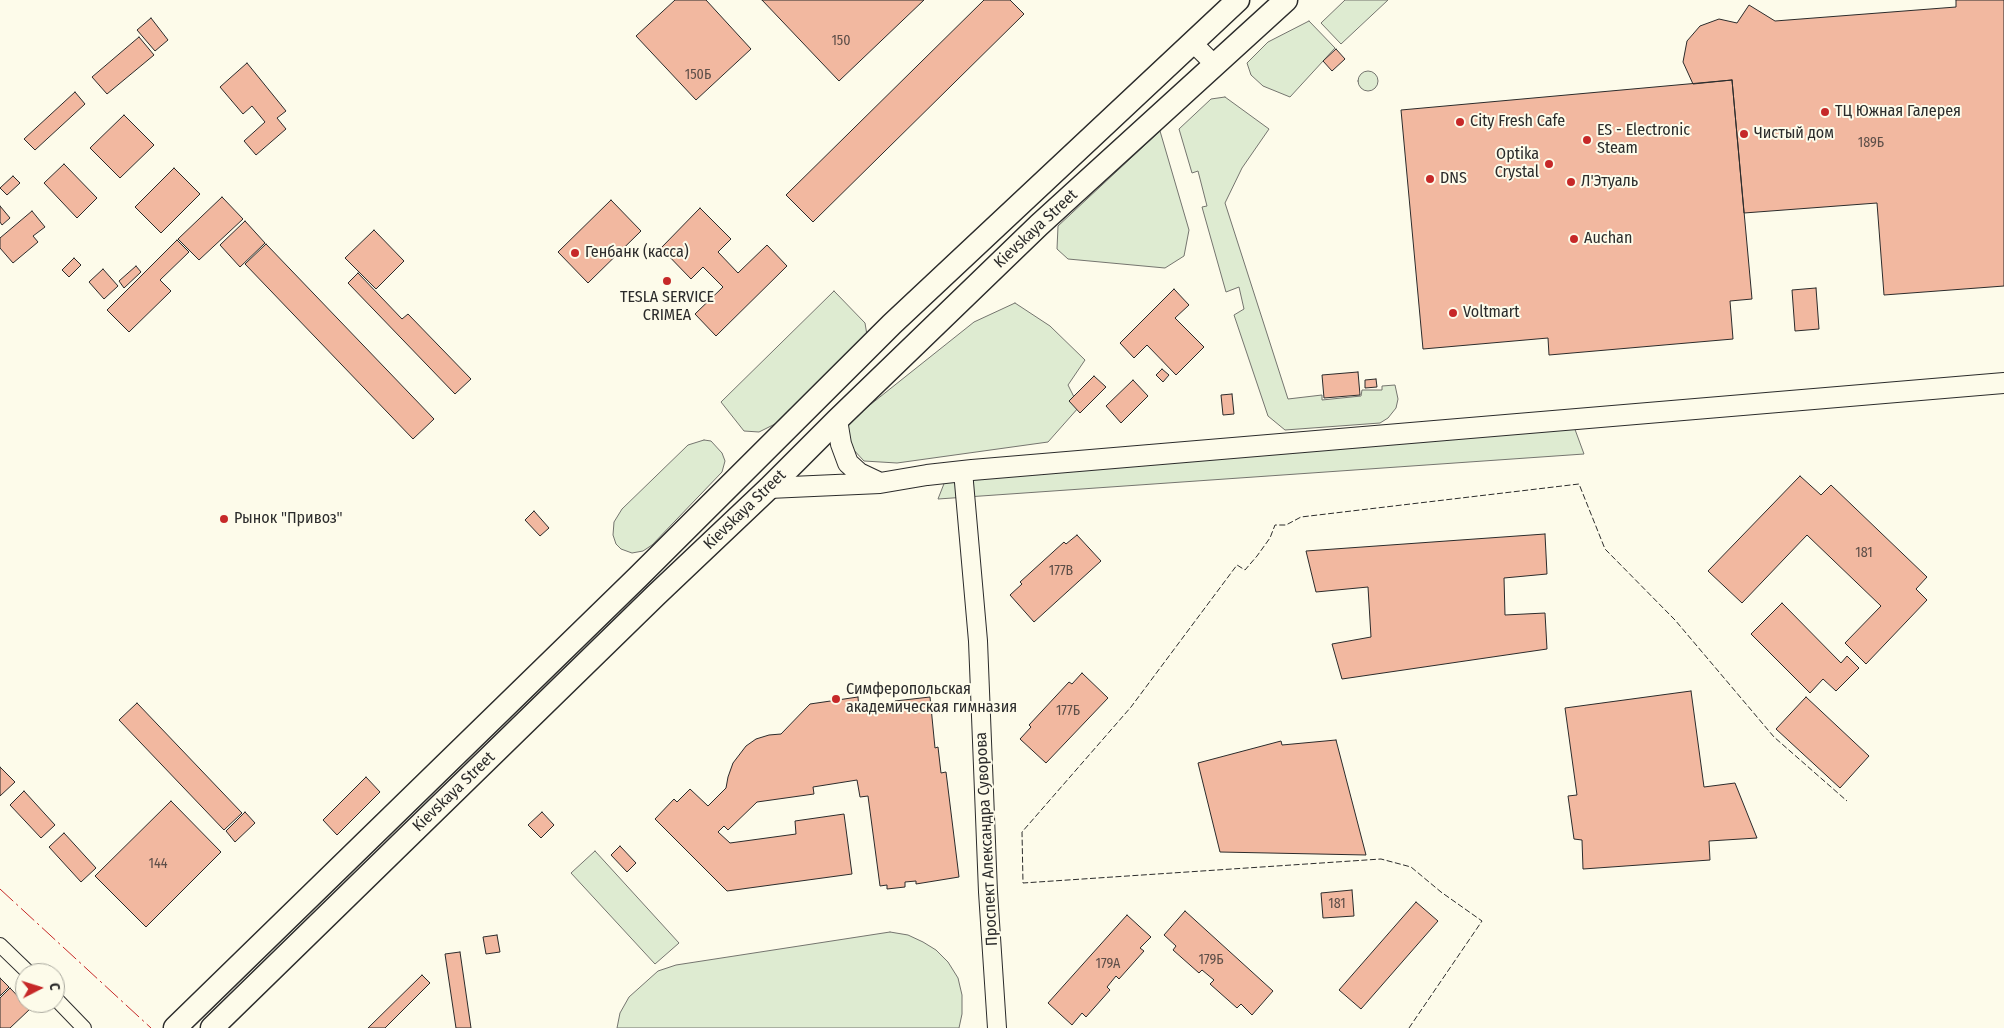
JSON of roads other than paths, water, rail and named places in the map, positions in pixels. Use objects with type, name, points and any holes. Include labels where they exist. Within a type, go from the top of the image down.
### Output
[{"type":"main road","name":"Kievskaya Street","points":[[175,1028],[631,584],[892,324],[1238,0]]},
{"type":"main road","name":"Kievskaya Street","points":[[212,1028],[656,594],[769,488],[1039,225],[1286,0]]},
{"type":"main road","points":[[769,488],[880,483],[963,470],[2004,382]]},
{"type":"main road","points":[[837,420],[841,444],[848,464],[859,473],[880,483]]},
{"type":"street","points":[[1192,42],[1215,64]]},
{"type":"street","name":"Проспект Александра Суворова","points":[[963,470],[978,641],[988,892],[997,1028]]},
{"type":"street","points":[[0,945],[19,963]]},
{"type":"street","points":[[65,1008],[84,1028]]},
{"type":"place","name":"ТЦ Южная Галерея","points":[[1825,112]]},
{"type":"place","name":"City Fresh Cafe","points":[[1460,122]]},
{"type":"place","name":"Чистый дом","points":[[1744,134]]},
{"type":"place","name":"ES - Electronic Steam","points":[[1587,140]]},
{"type":"place","name":"Optika Crystal","points":[[1549,164]]},
{"type":"place","name":"DNS","points":[[1430,179]]},
{"type":"place","name":"Л'Этуаль","points":[[1571,182]]},
{"type":"place","name":"Auchan","points":[[1574,239]]},
{"type":"place","name":"Генбанк (касса)","points":[[575,253]]},
{"type":"place","name":"TESLA SERVICE CRIMEA","points":[[667,281]]},
{"type":"place","name":"Voltmart","points":[[1453,313]]},
{"type":"place","name":"Рынок \"Привоз\"","points":[[224,519]]},
{"type":"place","name":"Симферопольская академическая гимназия","points":[[836,699]]}]
